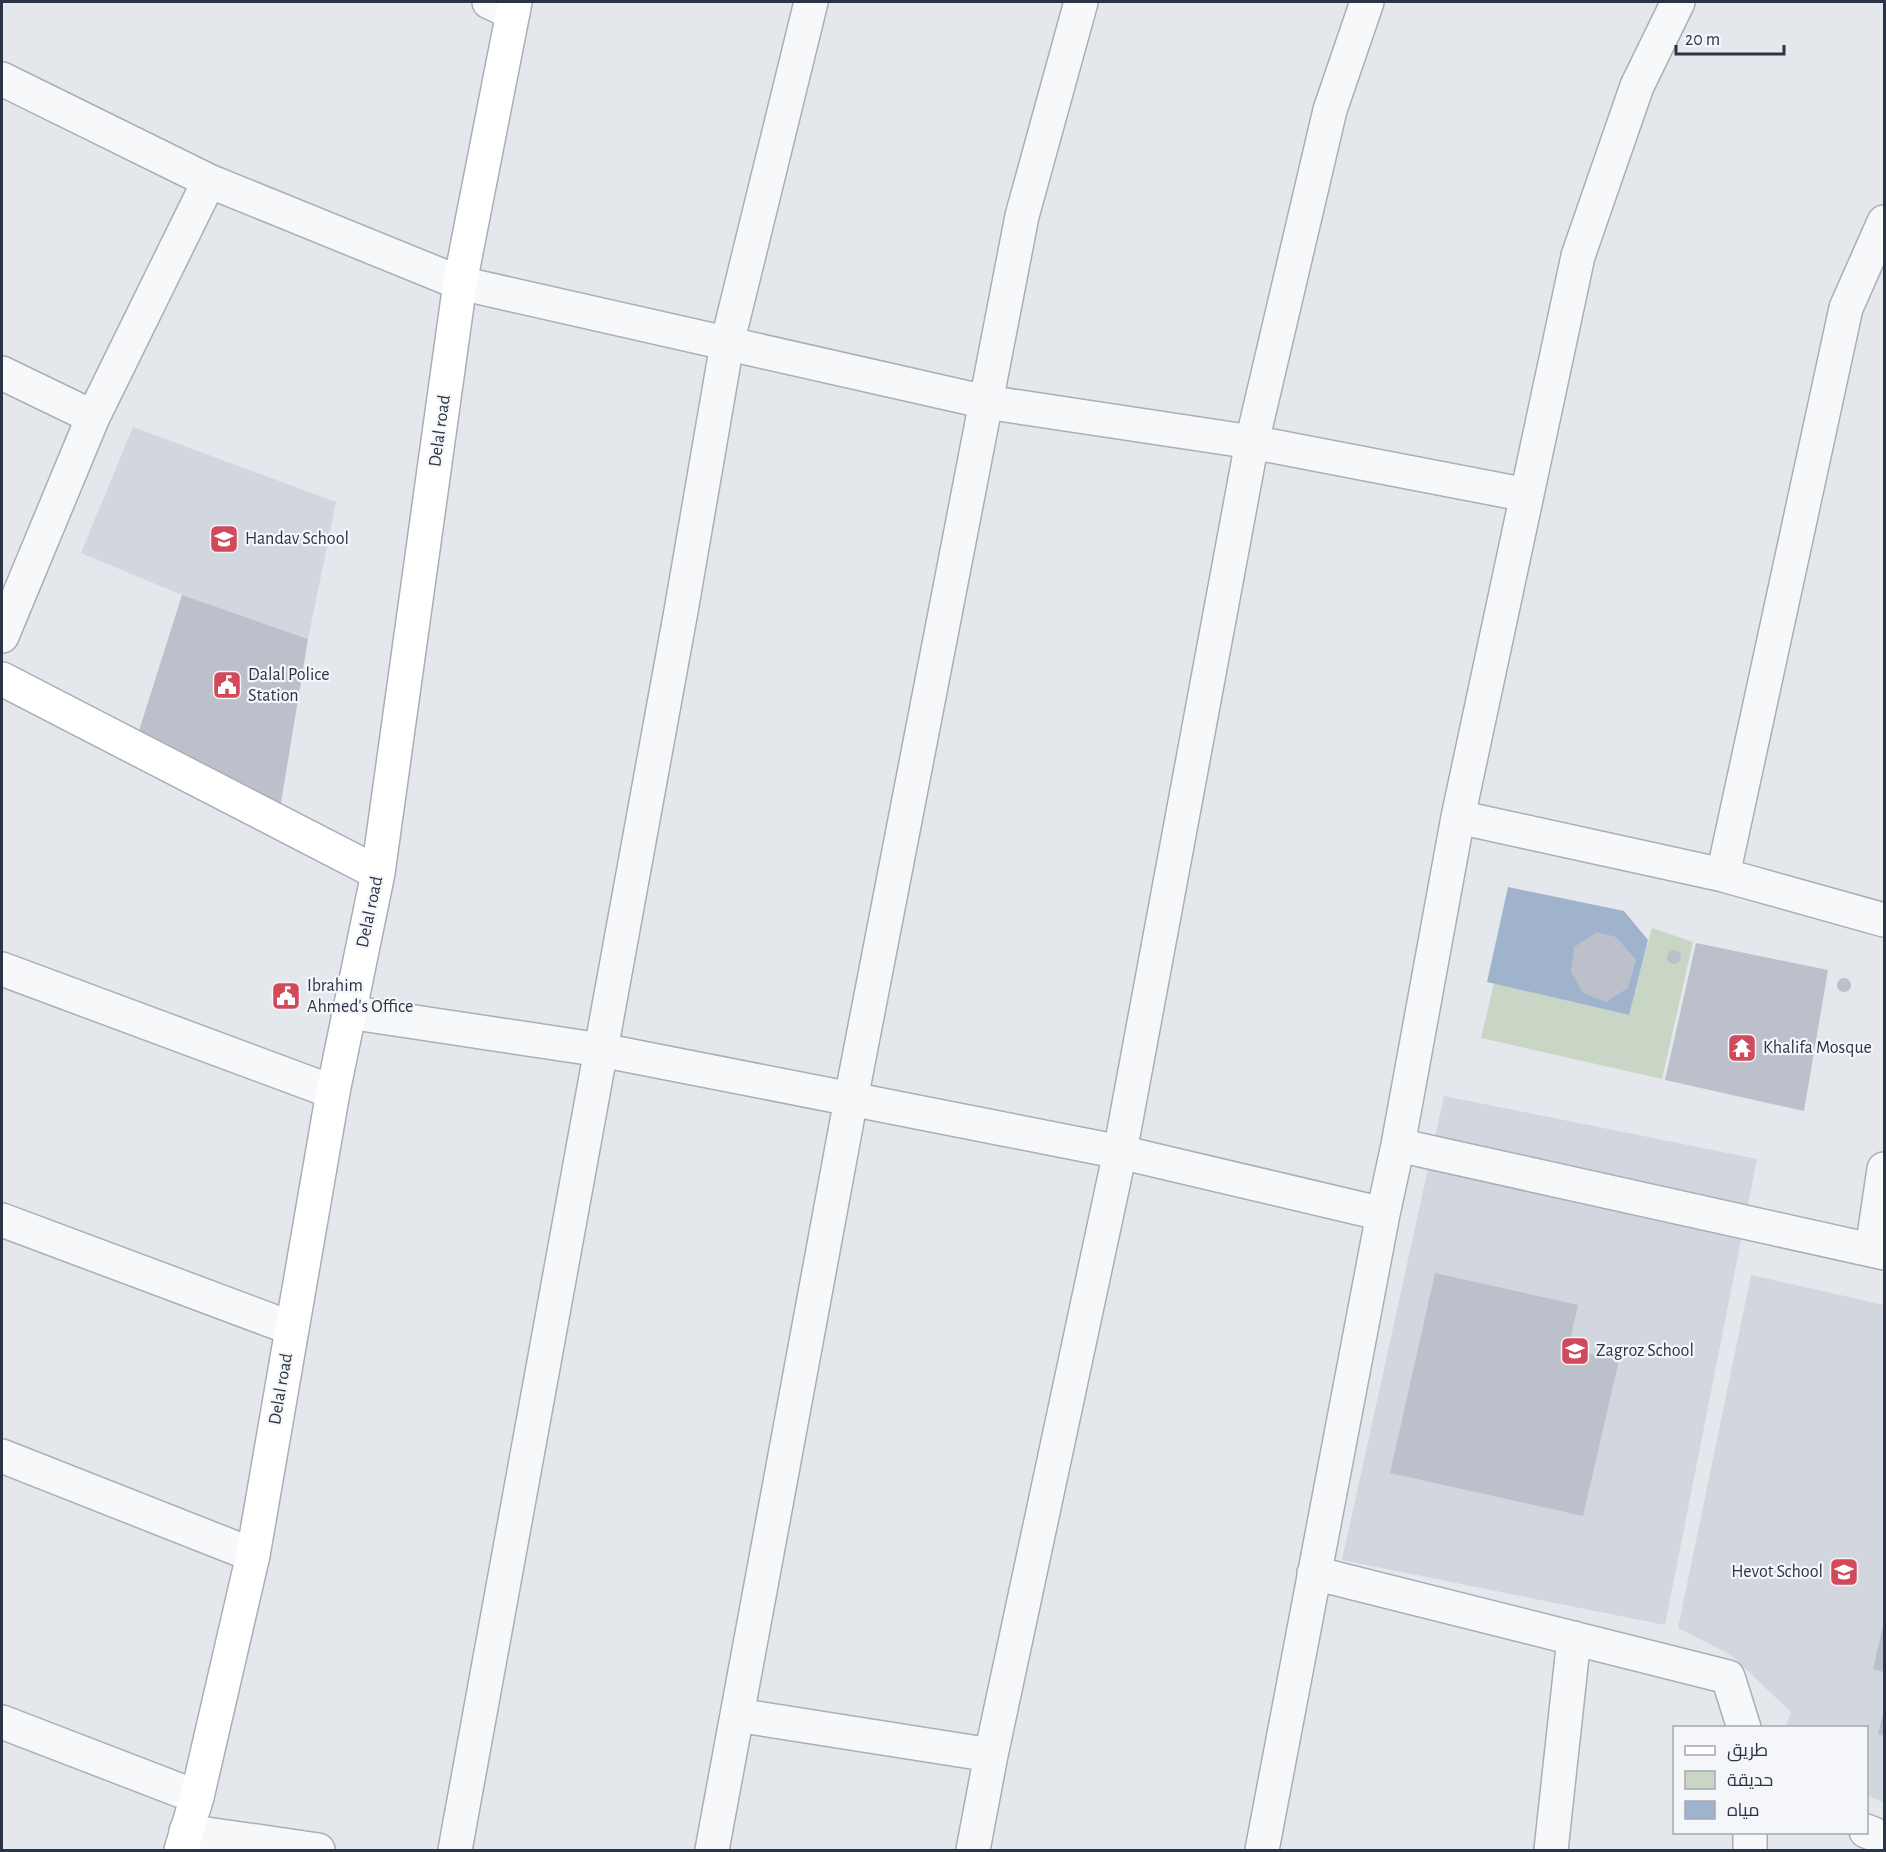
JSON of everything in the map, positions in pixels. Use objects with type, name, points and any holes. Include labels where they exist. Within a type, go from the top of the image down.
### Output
[{"type":"main road","name":"Delal road","points":[[184,1841],[198,1797],[253,1555],[333,1092],[378,873],[460,283],[506,5]]},
{"type":"main road","points":[[2,679],[378,873]]},
{"type":"street","points":[[455,1851],[683,599],[727,344],[811,2]]},
{"type":"street","points":[[712,1851],[851,1099],[1022,216],[1081,2]]},
{"type":"street","points":[[974,1851],[991,1755],[1120,1152],[1252,442],[1329,110],[1367,2]]},
{"type":"street","points":[[1262,1851],[1398,1145],[1458,817],[1578,256],[1637,86],[1678,2]]},
{"type":"street","points":[[2,79],[209,182],[460,283],[986,402],[1252,442],[1527,495]]},
{"type":"street","points":[[2,636],[93,417],[209,182]]},
{"type":"street","points":[[1722,875],[1846,308],[1884,222]]},
{"type":"street","points":[[2,373],[93,417]]},
{"type":"street","points":[[1458,817],[1722,875],[1884,920]]},
{"type":"street","points":[[2,969],[333,1092]]},
{"type":"street","points":[[348,1012],[601,1050],[1120,1152],[1383,1214]]},
{"type":"street","points":[[1398,1145],[1878,1252],[1884,1169]]},
{"type":"street","points":[[2,1220],[291,1328]]},
{"type":"street","points":[[2,1456],[253,1555]]},
{"type":"street","points":[[1314,1573],[1728,1677],[1743,1726]]},
{"type":"street","points":[[1551,1851],[1574,1638]]},
{"type":"street","points":[[737,1715],[991,1755]]},
{"type":"street","points":[[2,1722],[198,1797]]},
{"type":"street","points":[[1868,1832],[1884,1838]]},
{"type":"street","points":[[1750,1834],[1750,1851]]},
{"type":"street","points":[[184,1841],[318,1851]]},
{"type":"shaded area","points":[[133,427],[336,502],[308,639],[182,595],[81,553]]},
{"type":"shaded area","points":[[1444,1096],[1757,1159],[1665,1625],[1342,1560]]},
{"type":"shaded area","points":[[1751,1275],[1884,1305],[1884,1803],[1868,1795],[1868,1726],[1786,1726],[1791,1712],[1731,1655],[1678,1628]]},
{"type":"green space","points":[[1652,928],[1693,942],[1662,1079],[1481,1038],[1494,983],[1628,1015]]},
{"type":"water","points":[[1508,887],[1624,911],[1648,940],[1629,1015],[1487,982]]},
{"type":"building","name":"Dalal Police Station","points":[[182,595],[308,639],[280,809],[137,737]]},
{"type":"building","points":[[1597,932],[1616,937],[1636,960],[1628,988],[1606,1002],[1583,993],[1571,972],[1574,947]]},
{"type":"building","points":[[1696,943],[1828,970],[1804,1111],[1665,1080]]},
{"type":"building","points":[[1671,950],[1677,950],[1681,957],[1677,964],[1671,964],[1667,960],[1667,954]]},
{"type":"building","points":[[1841,978],[1847,978],[1851,985],[1847,992],[1841,992],[1837,988],[1837,982]]},
{"type":"building","points":[[1435,1273],[1578,1305],[1568,1349],[1619,1360],[1583,1516],[1390,1473]]},
{"type":"building","points":[[1884,1621],[1884,1672],[1873,1669]]},
{"type":"building","points":[[1884,1710],[1884,1736],[1878,1734]]},
{"type":"place","name":"Handav School","points":[[224,539]]},
{"type":"place","name":"Dalal Police Station","points":[[227,685]]},
{"type":"place","name":"Ibrahim Ahmed's Office","points":[[286,996]]},
{"type":"place","name":"Khalifa Mosque","points":[[1742,1048]]},
{"type":"place","name":"Zagroz School","points":[[1575,1351]]},
{"type":"place","name":"Hevot School","points":[[1844,1572]]}]
